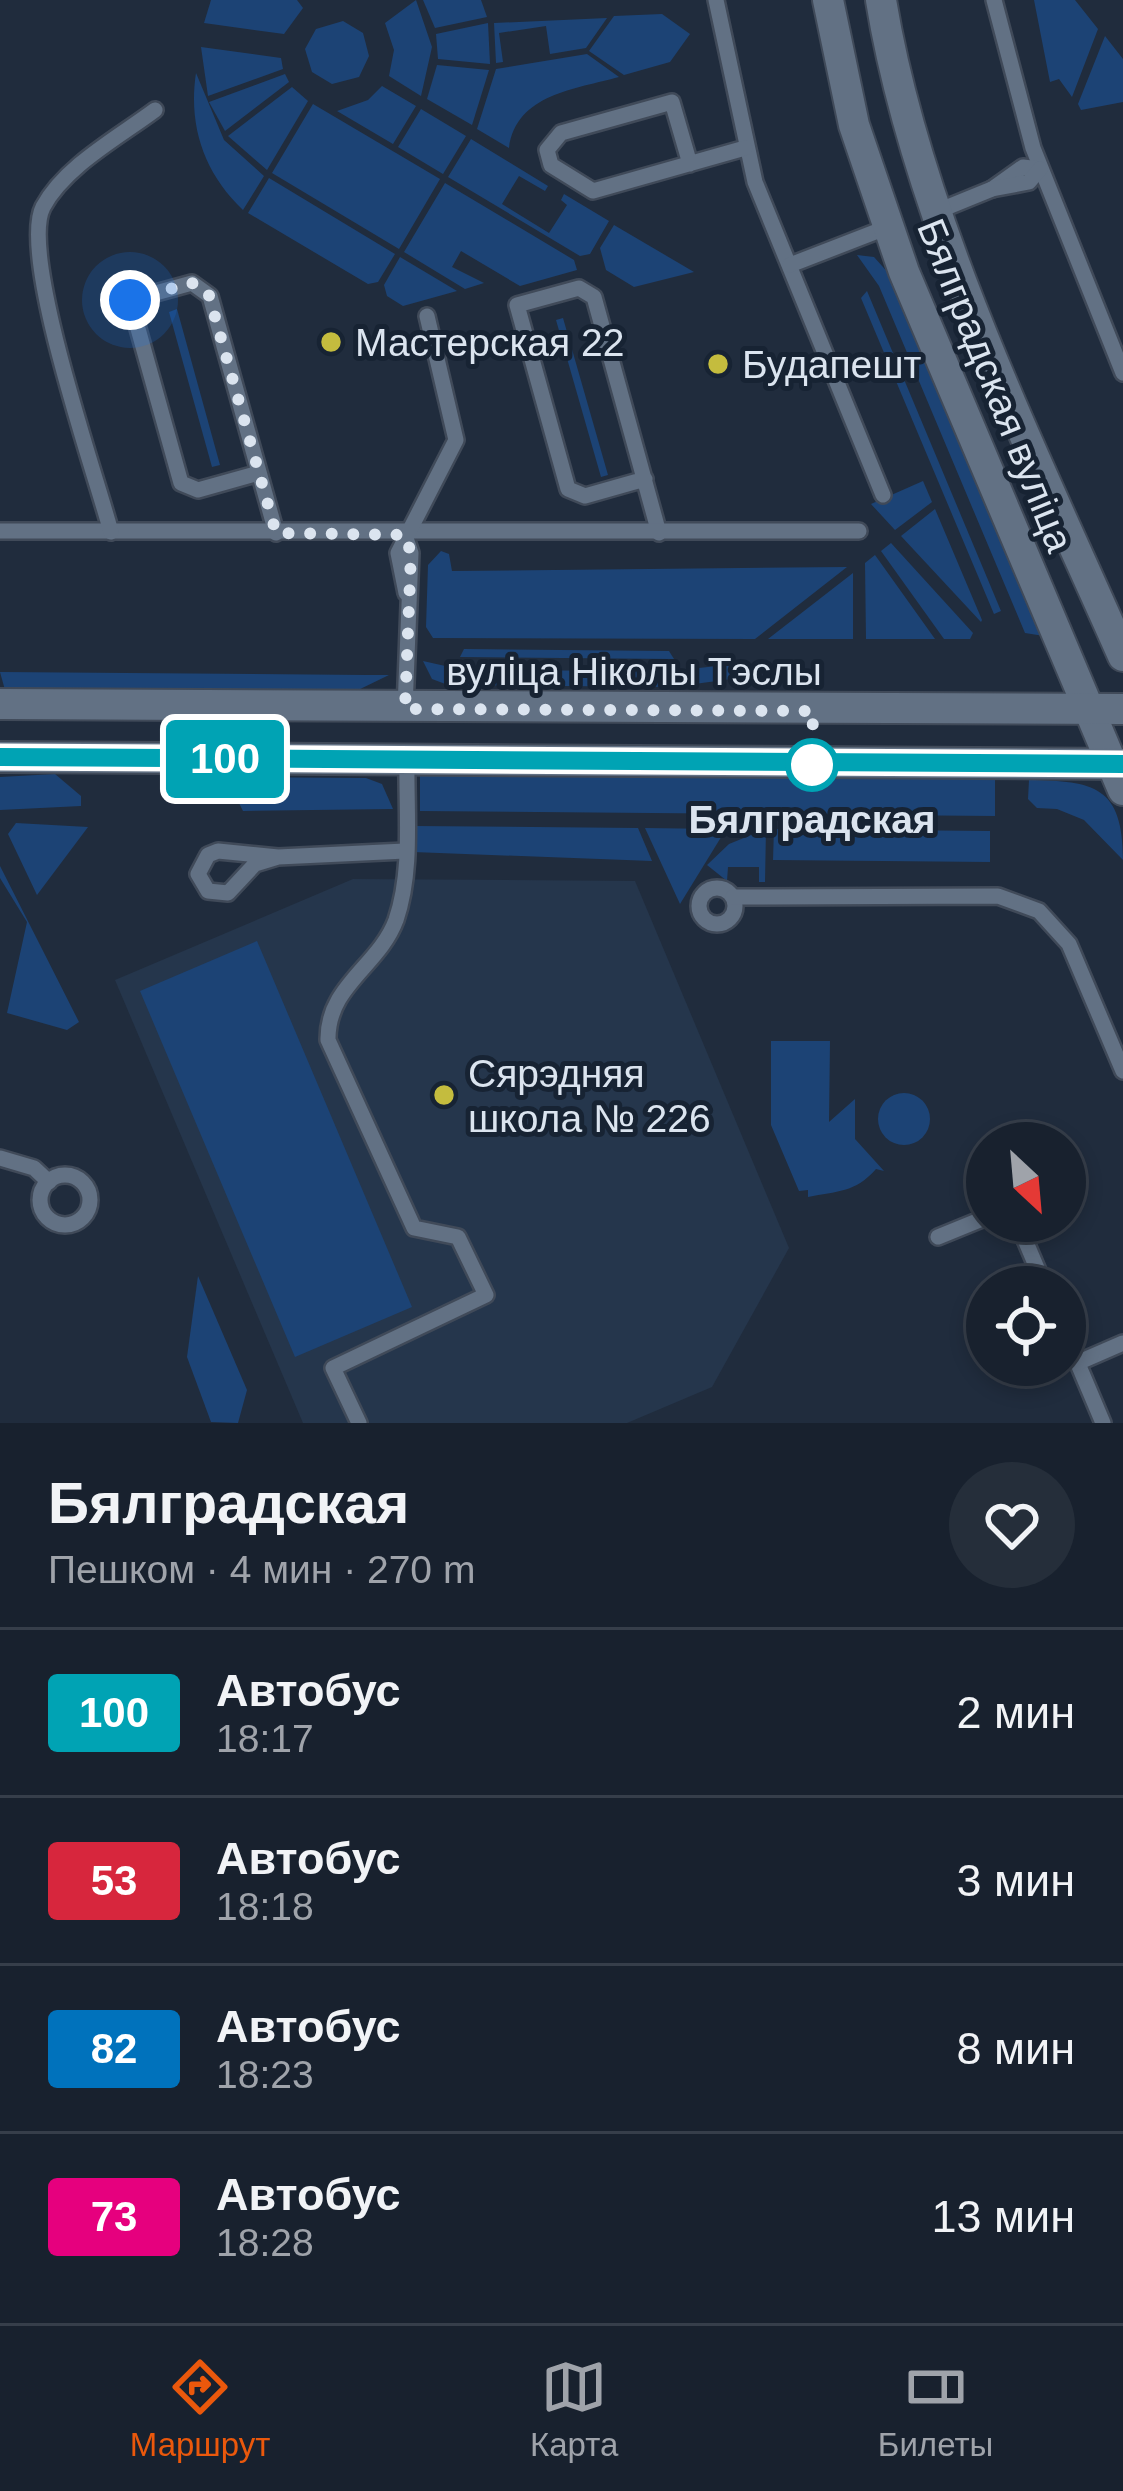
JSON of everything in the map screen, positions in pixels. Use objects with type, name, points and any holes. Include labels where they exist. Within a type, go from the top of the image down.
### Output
[{"type":"main road","name":"Бялградская вуліца","points":[[828,0],[854,125],[888,226],[1119,773]]},
{"type":"main road","name":"Бялградская вуліца","points":[[881,0],[905,111],[938,211],[1123,656]]},
{"type":"main road","name":"вуліца Ніколы Тэслы","points":[[0,704],[1123,709]]},
{"type":"main road","points":[[0,758],[1119,773]]},
{"type":"lane","points":[[716,0],[745,148],[883,495]]},
{"type":"lane","points":[[994,0],[1040,169],[1123,373]]},
{"type":"lane","points":[[690,164],[672,101],[561,133],[547,150],[551,165],[593,191],[690,164],[745,148]]},
{"type":"lane","points":[[112,532],[42,282],[36,230],[56,190],[155,110]]},
{"type":"lane","points":[[938,211],[992,189],[1029,182],[1040,169]]},
{"type":"lane","points":[[790,266],[888,226]]},
{"type":"lane","points":[[259,473],[199,490],[184,486],[130,300],[192,283],[208,292],[276,533]]},
{"type":"lane","points":[[645,478],[585,496],[568,488],[517,305],[579,289],[594,297],[645,478],[659,533]]},
{"type":"lane","points":[[405,709],[411,553],[405,535],[456,440],[427,316]]},
{"type":"lane","points":[[0,531],[859,532]]},
{"type":"lane","points":[[359,1423],[333,1368],[486,1295],[458,1237],[414,1228],[328,1040],[328,1018],[348,982],[394,926],[406,881],[407,760]]},
{"type":"lane","points":[[278,857],[255,864],[228,893],[208,891],[198,874],[208,855],[218,851],[278,857],[405,850]]},
{"type":"lane","points":[[733,897],[998,896],[1039,911],[1069,944],[1123,1071]]},
{"type":"lane","points":[[0,1158],[34,1168],[49,1182]]},
{"type":"lane","points":[[938,1237],[966,1226]]},
{"type":"lane","points":[[1086,1359],[1123,1343]]},
{"type":"lane","points":[[1086,1384],[1103,1423]]},
{"type":"shaded area","points":[[211,0],[297,0],[303,8],[284,34],[204,23]]},
{"type":"shaded area","points":[[416,0],[432,47],[421,96],[389,76],[394,50],[385,23]]},
{"type":"shaded area","points":[[423,0],[481,0],[487,17],[435,28]]},
{"type":"shaded area","points":[[1034,0],[1075,0],[1098,29],[1072,97],[1059,79],[1050,82]]},
{"type":"shaded area","points":[[662,14],[690,34],[670,62],[624,75],[589,51],[614,16]]},
{"type":"shaded area","points":[[607,18],[586,48],[550,54],[546,26],[499,33],[503,62],[496,63],[494,23]]},
{"type":"shaded area","points":[[343,21],[363,33],[369,56],[359,77],[332,84],[312,72],[305,49],[316,29]]},
{"type":"shaded area","points":[[488,23],[490,64],[438,59],[436,34]]},
{"type":"shaded area","points":[[1105,36],[1123,59],[1123,102],[1081,110],[1078,104]]},
{"type":"shaded area","points":[[201,47],[281,58],[283,69],[208,96]]},
{"type":"shaded area","points":[[587,54],[619,77],[567,90],[536,105],[514,130],[509,148],[477,129],[496,69]]},
{"type":"shaded area","points":[[437,65],[489,70],[472,125],[427,99]]},
{"type":"shaded area","points":[[196,73],[224,140],[264,176],[243,210],[218,180],[202,148],[194,112]]},
{"type":"shaded area","points":[[285,74],[289,82],[225,131],[209,102]]},
{"type":"shaded area","points":[[382,86],[416,106],[393,144],[337,111],[368,100]]},
{"type":"shaded area","points":[[292,87],[308,101],[267,170],[228,136]]},
{"type":"shaded area","points":[[313,104],[440,179],[399,249],[272,173]]},
{"type":"shaded area","points":[[421,109],[466,136],[443,174],[398,147]]},
{"type":"shaded area","points":[[471,139],[548,186],[545,191],[519,176],[502,204],[549,233],[567,205],[561,200],[564,194],[609,221],[590,254],[580,256],[448,177]]},
{"type":"shaded area","points":[[269,178],[395,254],[378,282],[368,284],[248,213]]},
{"type":"shaded area","points":[[445,183],[574,260],[577,270],[520,286],[461,251],[452,267],[484,283],[465,289],[404,252]]},
{"type":"shaded area","points":[[614,225],[694,272],[634,287],[606,270],[600,248]]},
{"type":"shaded area","points":[[857,255],[874,257],[891,276],[1044,636],[1025,633],[879,286]]},
{"type":"shaded area","points":[[400,257],[457,291],[403,306],[387,296],[384,285]]},
{"type":"shaded area","points":[[867,291],[1001,611],[994,614],[861,298]]},
{"type":"shaded area","points":[[177,309],[220,465],[212,467],[169,312]]},
{"type":"shaded area","points":[[563,318],[608,475],[601,477],[556,320]]},
{"type":"shaded area","points":[[923,481],[932,502],[895,530],[871,504]]},
{"type":"shaded area","points":[[935,509],[982,620],[981,622],[901,536]]},
{"type":"shaded area","points":[[891,543],[973,633],[970,639],[944,639],[881,551]]},
{"type":"shaded area","points":[[441,551],[449,554],[452,571],[847,567],[755,639],[433,638],[426,627],[428,565]]},
{"type":"shaded area","points":[[875,555],[935,639],[866,639],[865,563]]},
{"type":"shaded area","points":[[853,573],[853,639],[768,639]]},
{"type":"shaded area","points":[[464,649],[669,651],[674,659],[460,657]]},
{"type":"shaded area","points":[[423,661],[463,670],[671,671],[745,663],[754,676],[672,687],[448,685],[432,679]]},
{"type":"shaded area","points":[[0,672],[389,675],[354,692],[5,690]]},
{"type":"shaded area","points":[[55,774],[81,796],[81,806],[0,810],[0,777]]},
{"type":"shaded area","points":[[420,774],[995,779],[995,816],[420,811]]},
{"type":"shaded area","points":[[226,777],[366,778],[382,784],[393,809],[243,811]]},
{"type":"shaded area","points":[[1029,780],[1071,783],[1100,793],[1117,816],[1123,860],[1084,820],[1057,809],[1037,808],[1028,799]]},
{"type":"shaded area","points":[[16,823],[88,827],[37,895],[8,834]]},
{"type":"shaded area","points":[[414,826],[638,828],[652,861],[413,852]]},
{"type":"shaded area","points":[[645,828],[717,829],[723,834],[680,904]]},
{"type":"shaded area","points":[[766,829],[765,882],[759,882],[759,867],[728,867],[727,881],[707,865],[729,844]]},
{"type":"shaded area","points":[[774,829],[990,831],[990,862],[773,860]]},
{"type":"shaded area","points":[[0,866],[79,1022],[67,1030],[7,1013],[27,922],[0,878]]},
{"type":"shaded area","name":"Сярэдняя школа № 226","points":[[353,879],[635,881],[789,1248],[712,1387],[627,1423],[303,1423],[115,980]]},
{"type":"shaded area","points":[[257,941],[412,1307],[295,1357],[140,991]]},
{"type":"shaded area","points":[[771,1041],[830,1041],[829,1122],[855,1099],[855,1139],[884,1171],[876,1169],[861,1183],[837,1192],[808,1197],[808,1190],[799,1191],[771,1125]]},
{"type":"shaded area","points":[[904,1093],[922,1101],[930,1119],[922,1137],[904,1145],[886,1137],[878,1119],[886,1101]]},
{"type":"shaded area","points":[[198,1276],[247,1390],[238,1423],[211,1422],[187,1357]]},
{"type":"bus line","name":"100","points":[[0,757],[1123,764]]},
{"type":"place","name":"Мастерская 22","points":[[331,342]]},
{"type":"place","name":"Будапешт","points":[[718,364]]},
{"type":"place","name":"Бялградская","points":[[812,765]]},
{"type":"place","name":"Сярэдняя школа № 226","points":[[444,1095]]},
{"type":"route","points":[[130,300],[192,283],[208,292],[276,533],[405,535],[411,553],[405,709],[813,711],[812,765]]}]
